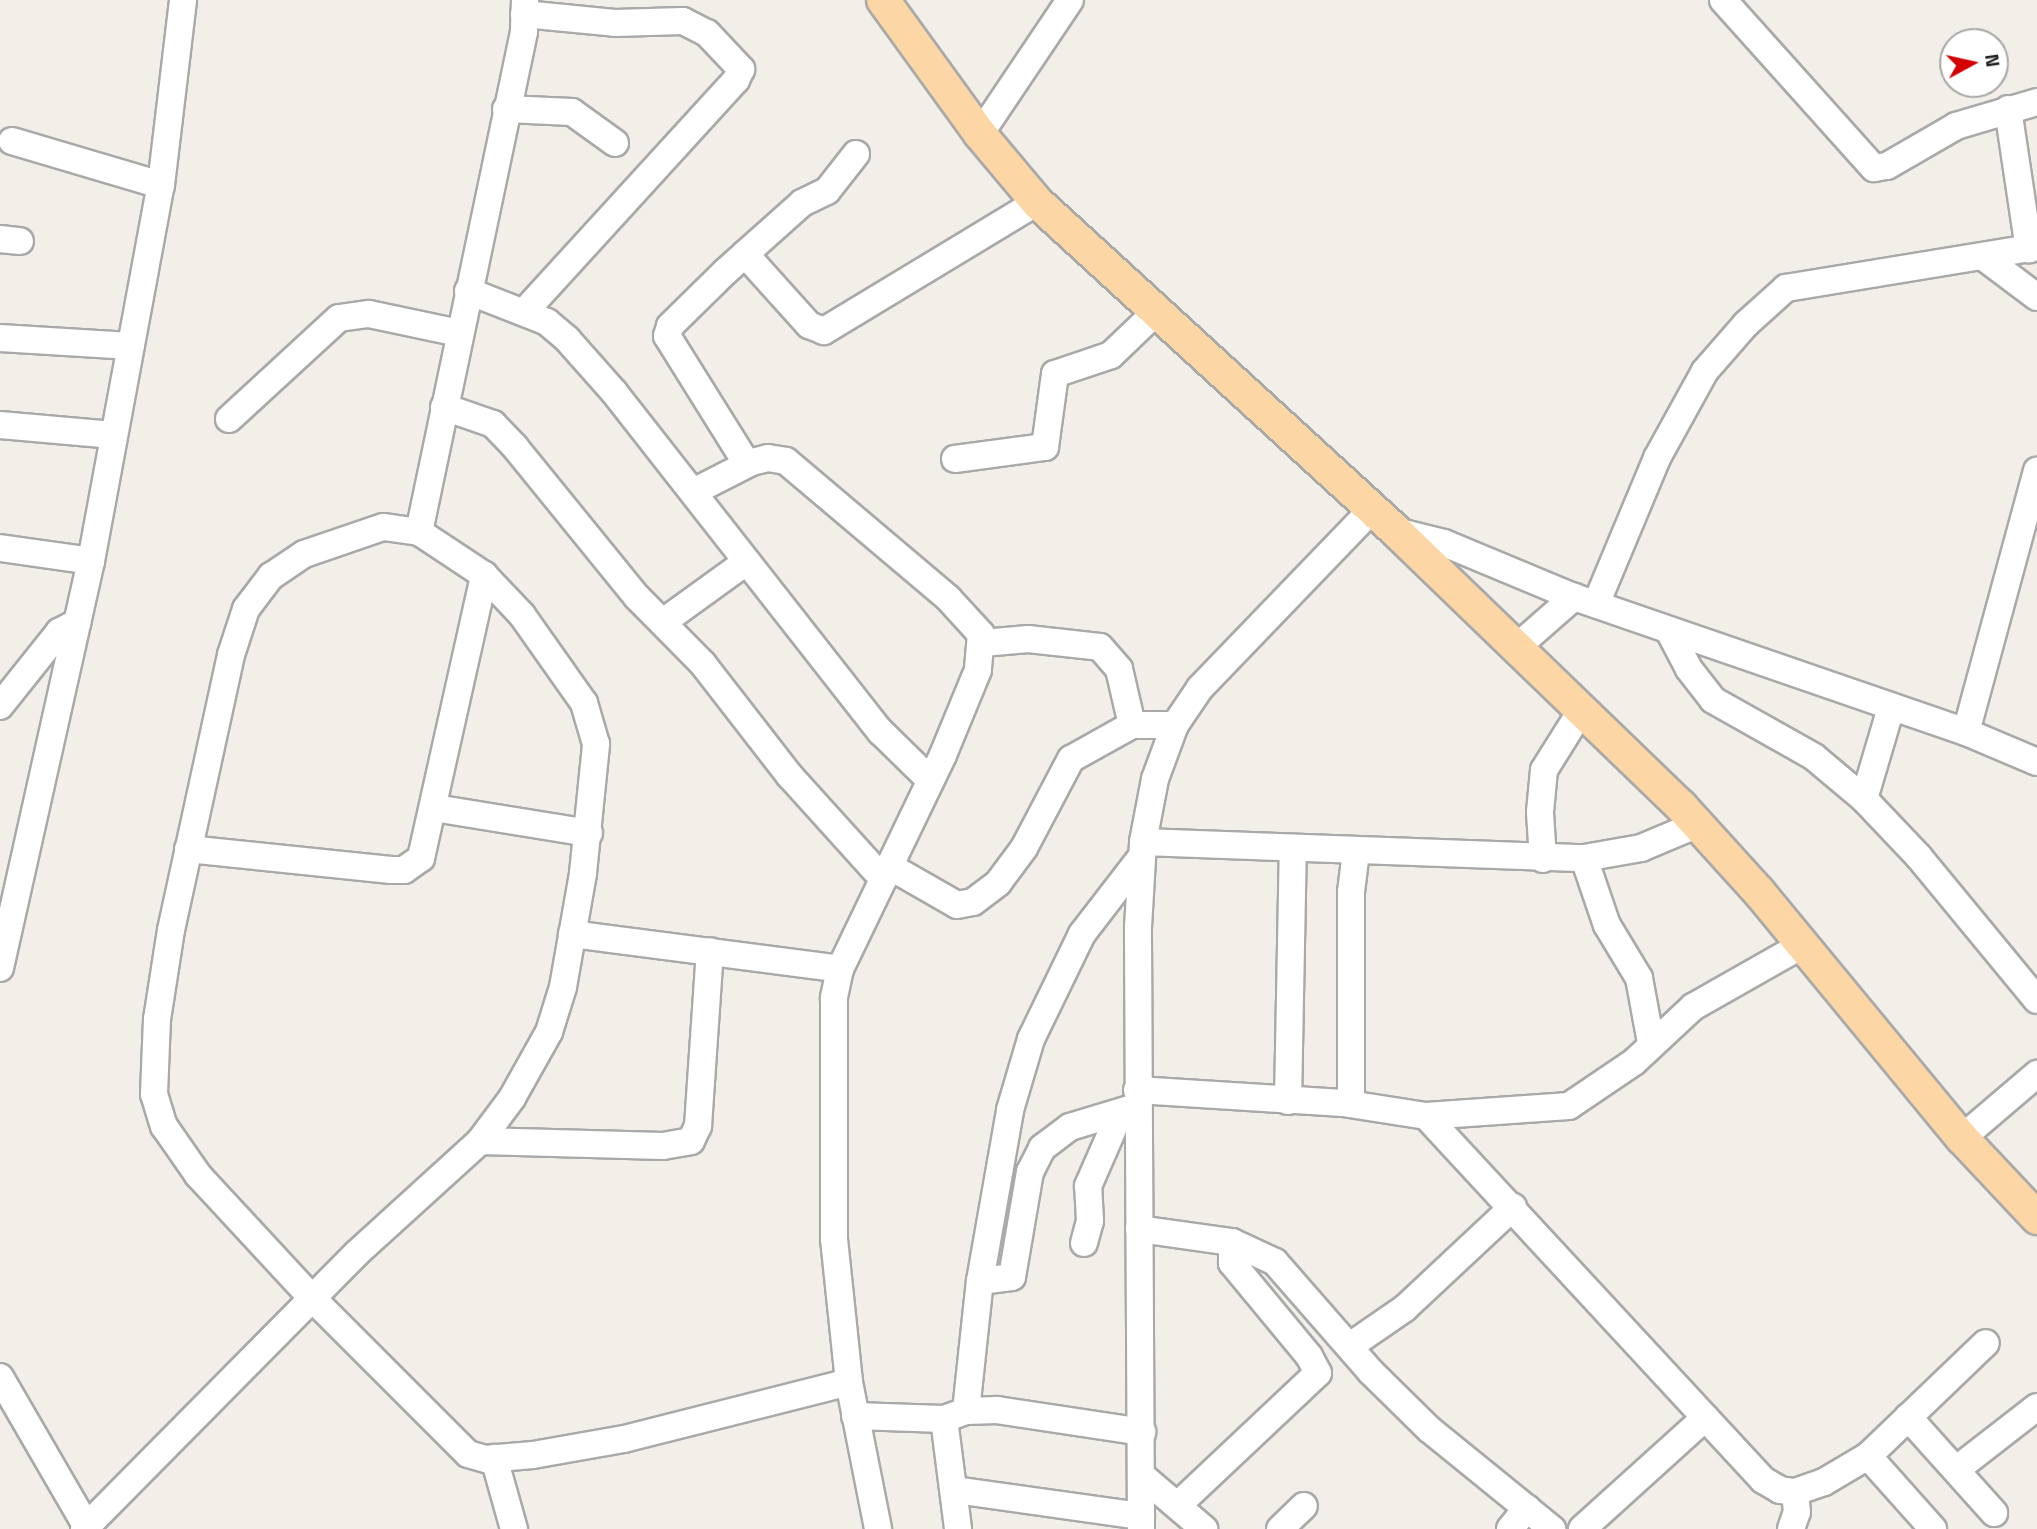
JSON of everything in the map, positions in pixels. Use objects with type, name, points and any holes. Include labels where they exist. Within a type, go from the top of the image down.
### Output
[{"type":"main road","points":[[883,0],[980,134],[1037,202],[1396,531],[1698,824],[1962,1138],[2037,1218]]},
{"type":"street","points":[[0,968],[91,561],[161,185],[183,0]]},
{"type":"street","points":[[980,134],[1070,0]]},
{"type":"street","points":[[1723,0],[1874,168],[1887,166],[1942,132],[2037,102]]},
{"type":"street","points":[[419,532],[525,7],[615,23],[683,20],[707,33],[741,69],[736,80],[525,312]]},
{"type":"street","points":[[506,108],[572,112],[615,143]]},
{"type":"street","points":[[1517,647],[1585,601],[1657,458],[1705,371],[1746,324],[1786,288],[1985,258],[2033,248],[2008,109]]},
{"type":"street","points":[[12,141],[161,185]]},
{"type":"street","points":[[747,464],[667,336],[670,326],[802,203],[827,191],[856,155]]},
{"type":"street","points":[[746,254],[809,325],[824,331],[1037,202]]},
{"type":"street","points":[[1985,258],[2037,297]]},
{"type":"street","points":[[468,290],[547,322],[566,339],[693,492],[881,732],[930,780]]},
{"type":"street","points":[[955,459],[1045,447],[1055,374],[1111,355],[1156,312]]},
{"type":"street","points":[[229,419],[339,318],[369,314],[459,333]]},
{"type":"street","points":[[0,338],[131,346]]},
{"type":"street","points":[[444,407],[493,424],[663,622],[886,872],[957,905],[973,902],[998,883],[1024,848],[1071,758],[1132,724],[1175,725]]},
{"type":"street","points":[[0,425],[114,435]]},
{"type":"street","points":[[693,492],[747,464],[780,459],[807,476],[972,620],[983,643],[978,670],[930,780],[840,969],[832,1040],[831,1178],[849,1382],[878,1529]]},
{"type":"street","points":[[1966,732],[2037,470]]},
{"type":"street","points":[[955,1490],[1141,1522],[1139,1230],[1131,1103],[1143,849],[1162,752],[1175,725],[1211,676],[1371,510]]},
{"type":"street","points":[[0,1377],[86,1528],[313,1299],[480,1141],[512,1098],[549,1032],[563,987],[589,832],[596,744],[584,703],[522,615],[484,575],[419,532],[383,527],[303,554],[271,576],[246,609],[188,849],[157,1019],[154,1094],[164,1126],[198,1175],[313,1299],[455,1444],[468,1454],[494,1458],[624,1438],[849,1382]]},
{"type":"street","points":[[1396,531],[1444,543],[1585,601],[1966,732],[2037,762]]},
{"type":"street","points":[[0,548],[91,561]]},
{"type":"street","points":[[663,622],[746,562]]},
{"type":"street","points":[[188,849],[404,870],[421,858],[484,575]]},
{"type":"street","points":[[0,706],[59,632],[78,622]]},
{"type":"street","points":[[1669,631],[1689,669],[1713,700],[1814,757],[1864,799],[1919,857],[2037,1000]]},
{"type":"street","points":[[983,643],[1028,639],[1100,647],[1119,669],[1132,724]]},
{"type":"street","points":[[1864,799],[1891,708]]},
{"type":"street","points":[[1543,859],[1540,812],[1544,770],[1581,711]]},
{"type":"street","points":[[433,808],[589,832]]},
{"type":"street","points":[[1143,849],[1293,848],[1543,859],[1584,858],[1641,848],[1698,824]]},
{"type":"street","points":[[1288,1101],[1293,848]]},
{"type":"street","points":[[958,1529],[955,1415],[1010,1110],[1031,1039],[1082,934],[1143,849]]},
{"type":"street","points":[[1351,1104],[1351,892],[1356,852]]},
{"type":"street","points":[[1584,858],[1604,919],[1639,978],[1651,1043]]},
{"type":"street","points":[[572,934],[840,969]]},
{"type":"street","points":[[980,1281],[1012,1277],[1030,1172],[1042,1147],[1070,1127],[1131,1103],[1288,1101],[1351,1104],[1426,1116],[1569,1106],[1624,1070],[1693,1007],[1746,973],[1802,945]]},
{"type":"street","points":[[480,1141],[663,1146],[691,1141],[698,1126],[710,951]]},
{"type":"street","points":[[1962,1138],[2037,1074]]},
{"type":"street","points":[[1084,1243],[1090,1221],[1088,1186],[1131,1103]]},
{"type":"street","points":[[1426,1116],[1763,1480],[1795,1492],[1824,1482],[1868,1456],[1986,1343]]},
{"type":"street","points":[[1350,1346],[1405,1308],[1513,1207]]},
{"type":"street","points":[[1139,1230],[1232,1242],[1275,1262],[1429,1429],[1552,1529]]},
{"type":"street","points":[[1179,1504],[1318,1373],[1309,1356],[1232,1263],[1232,1242]]},
{"type":"street","points":[[1956,1469],[2037,1407]]},
{"type":"street","points":[[855,1416],[1030,1413],[1142,1432]]},
{"type":"street","points":[[1908,1417],[1994,1513]]},
{"type":"street","points":[[1582,1529],[1655,1468],[1705,1418]]},
{"type":"street","points":[[1868,1456],[1933,1529]]},
{"type":"street","points":[[494,1458],[514,1529]]},
{"type":"street","points":[[1142,1476],[1179,1504],[1204,1529]]},
{"type":"street","points":[[1791,1529],[1797,1512],[1795,1492]]},
{"type":"street","points":[[1280,1529],[1304,1506]]},
{"type":"street","points":[[1510,1529],[1527,1508]]}]
